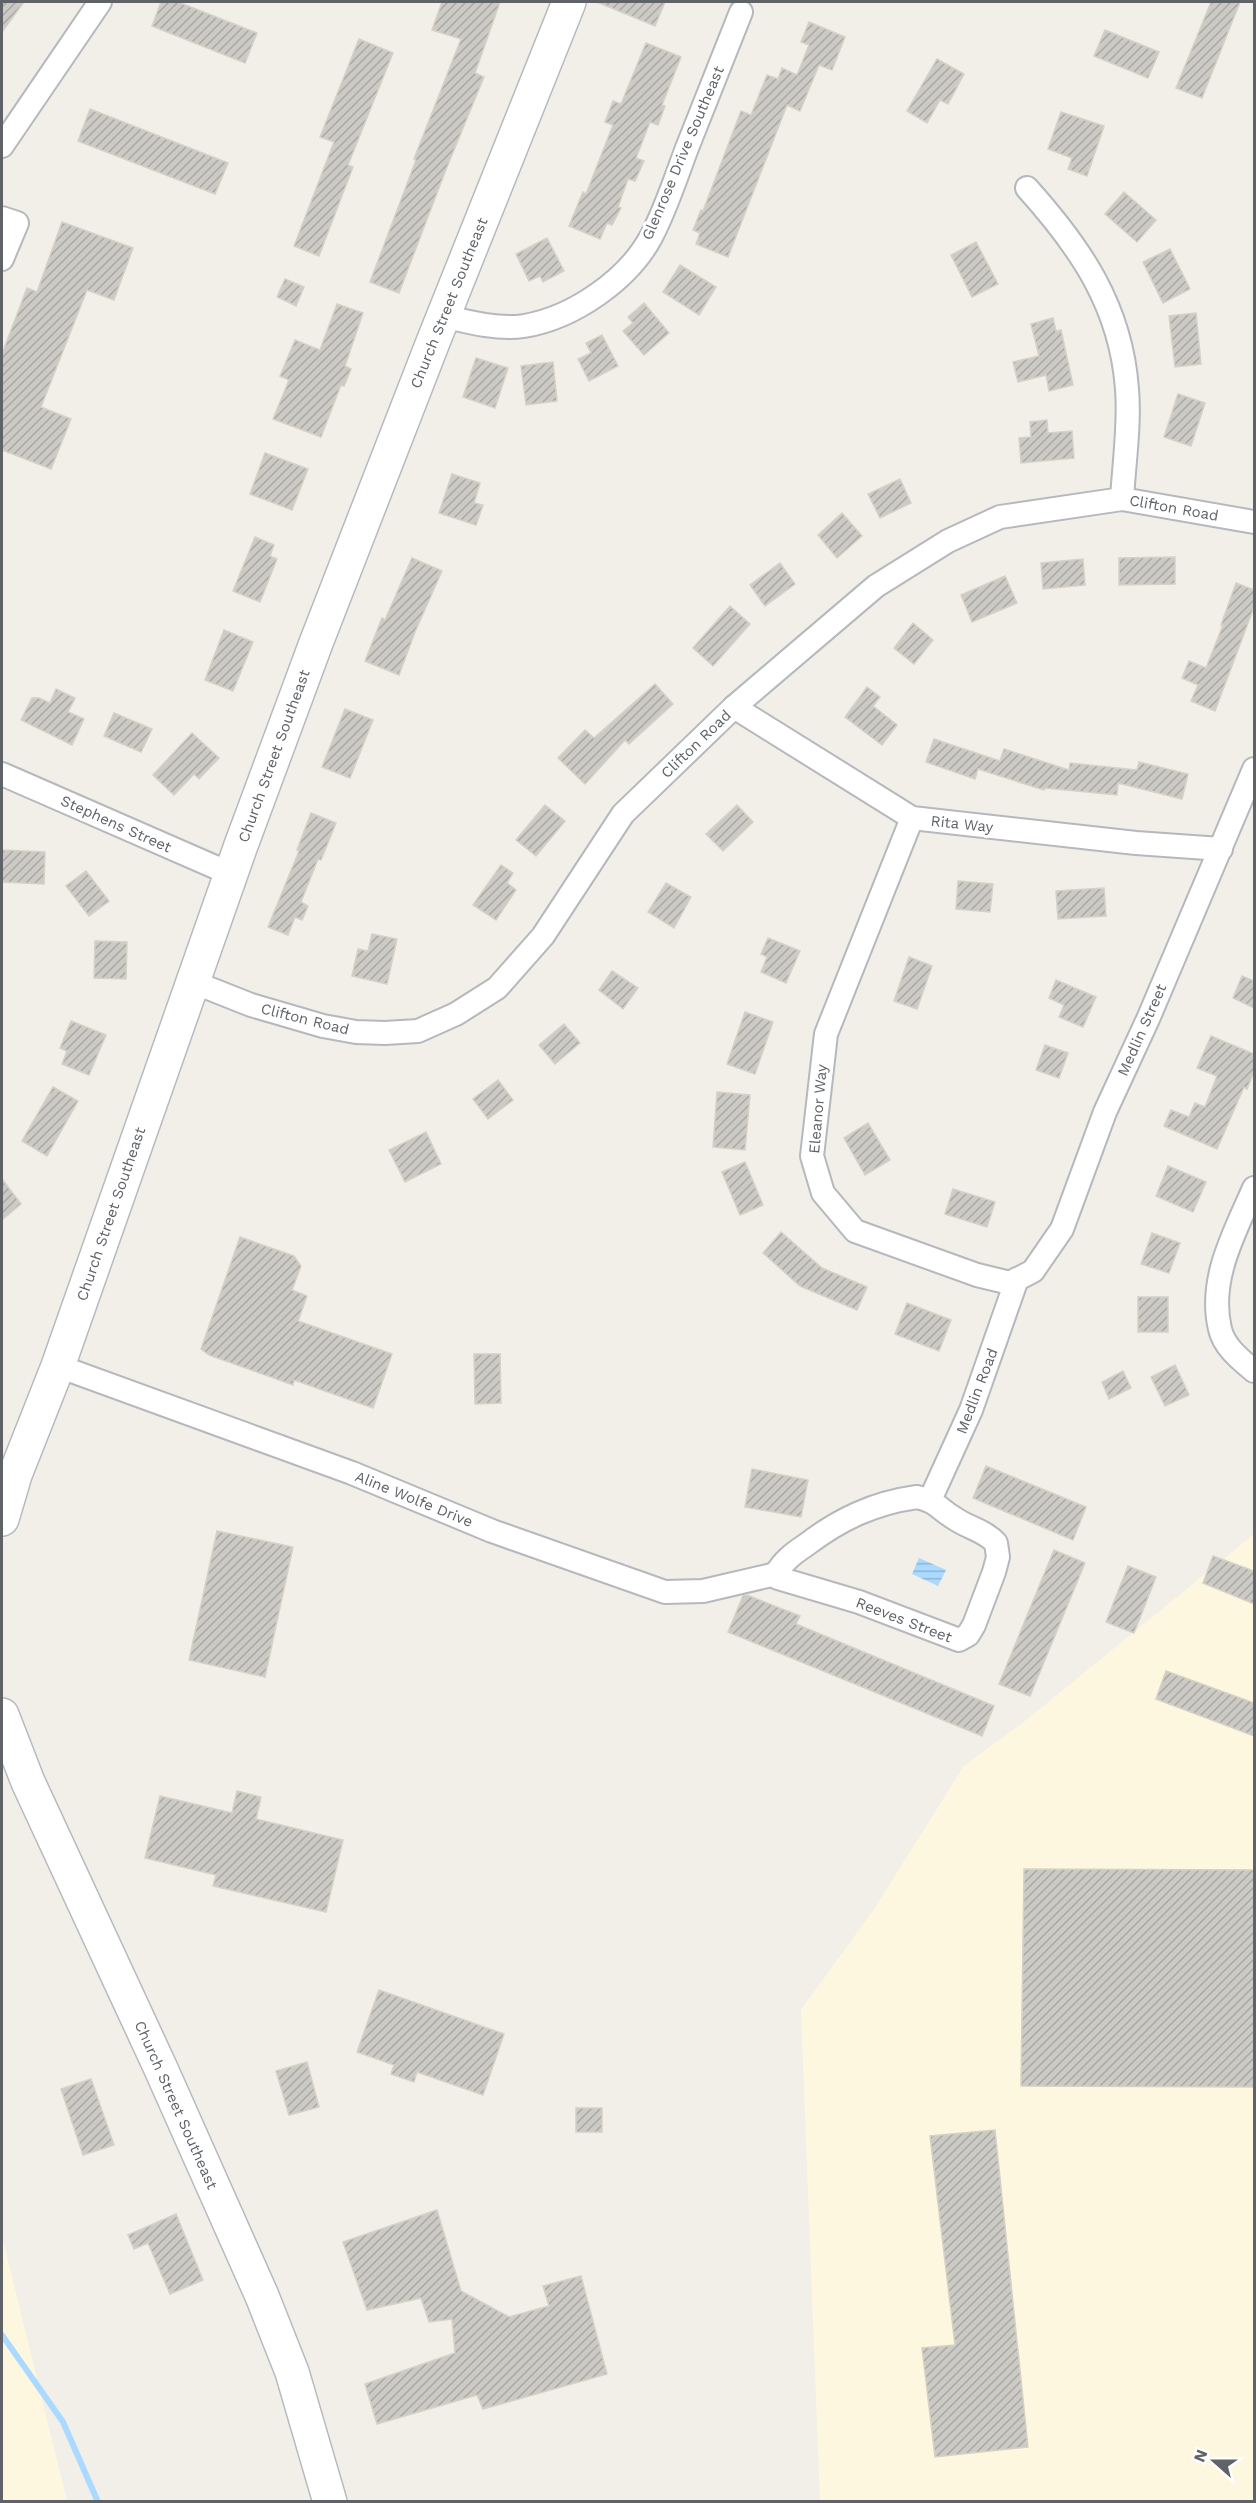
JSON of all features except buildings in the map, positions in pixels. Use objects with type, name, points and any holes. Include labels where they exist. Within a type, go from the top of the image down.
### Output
[{"type":"street","points":[[2,146],[100,2]]},
{"type":"street","name":"Church Street Southeast","points":[[2,1519],[15,1474],[58,1366],[231,874],[316,643],[443,316],[569,2]]},
{"type":"street","name":"Glenrose Drive Southeast","points":[[443,316],[494,326],[524,326],[546,320],[585,302],[625,272],[650,237],[666,203],[741,12]]},
{"type":"street","points":[[1027,188],[1062,227],[1084,260],[1106,298],[1118,333],[1127,391],[1122,499]]},
{"type":"street","points":[[2,218],[16,223],[2,259]]},
{"type":"street","name":"Clifton Road","points":[[193,982],[296,1019],[356,1032],[418,1031],[456,1014],[497,988],[543,936],[623,814],[734,707],[876,586],[948,541],[1000,518],[1122,499],[1254,522]]},
{"type":"street","name":"Rita Way","points":[[734,707],[912,818],[1136,843],[1221,849]]},
{"type":"street","name":"Medlin Street","points":[[1017,1279],[1033,1271],[1062,1229],[1105,1112],[1254,769]]},
{"type":"street","name":"Stephens Street","points":[[2,774],[231,874]]},
{"type":"street","name":"Eleanor Way","points":[[912,818],[826,1034],[812,1156],[823,1193],[855,1231],[977,1275],[1010,1282],[1017,1279]]},
{"type":"street","points":[[1254,1188],[1221,1262],[1218,1299],[1220,1330],[1234,1354],[1254,1371]]},
{"type":"street","name":"Medlin Road","points":[[930,1500],[971,1410],[1017,1279]]},
{"type":"street","name":"Aline Wolfe Drive","points":[[58,1366],[362,1477],[492,1532],[665,1592],[703,1592],[776,1574]]},
{"type":"street","points":[[776,1574],[791,1556],[824,1531],[856,1513],[893,1500],[917,1497],[930,1500]]},
{"type":"street","name":"Reeves Street","points":[[776,1574],[778,1578],[859,1602],[959,1640],[968,1635],[974,1625],[994,1572],[998,1550],[996,1543],[989,1536],[952,1517],[930,1500]]},
{"type":"street","name":"Church Street Southeast","points":[[2,1715],[33,1794],[161,2069],[262,2296],[292,2372],[330,2502]]},
{"type":"shaded area","points":[[1254,1534],[1254,2501],[820,2501],[801,2010],[874,1909],[964,1766],[1025,1721]]},
{"type":"shaded area","points":[[2,2236],[67,2501],[2,2501]]},
{"type":"water","points":[[919,1558],[946,1570],[938,1586],[912,1574]]},
{"type":"waterway","points":[[2,2335],[63,2422],[98,2502]]}]
